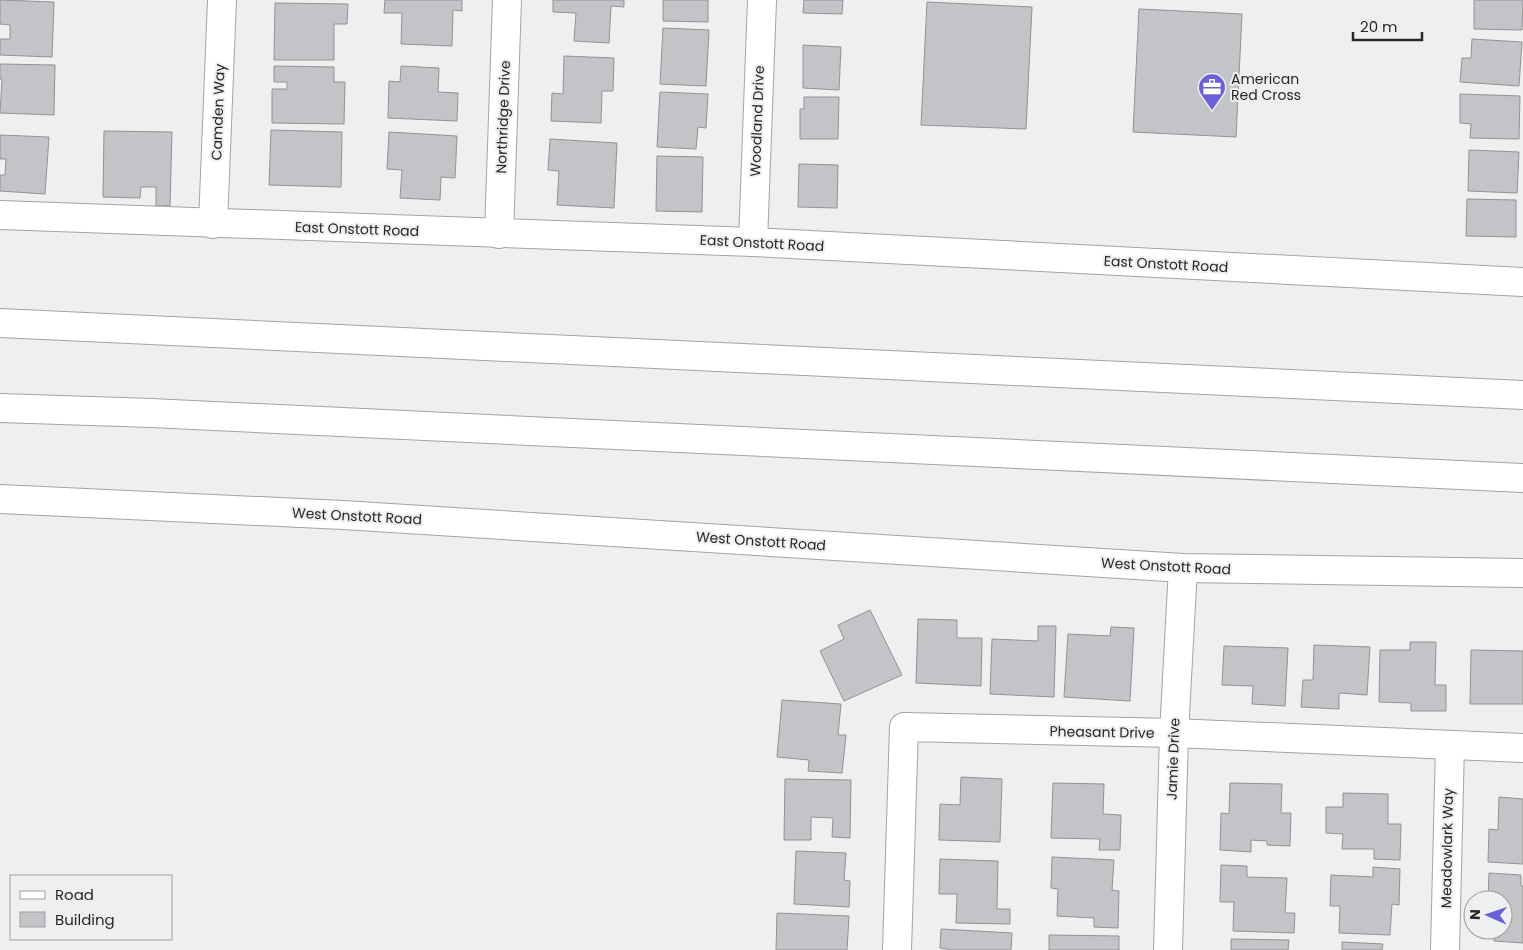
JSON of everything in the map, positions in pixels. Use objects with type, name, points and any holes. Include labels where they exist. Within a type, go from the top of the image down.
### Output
[{"type":"main road","name":"Camden Way","points":[[213,224],[222,0]]},
{"type":"main road","name":"Northridge Drive","points":[[499,234],[507,0]]},
{"type":"main road","name":"Woodland Drive","points":[[753,242],[762,0]]},
{"type":"main road","name":"East Onstott Road","points":[[0,215],[753,242],[1523,282]]},
{"type":"main road","points":[[0,323],[1523,395]]},
{"type":"main road","points":[[0,408],[1523,478]]},
{"type":"main road","name":"West Onstott Road","points":[[0,500],[343,515],[1182,568],[1523,573]]},
{"type":"main road","name":"Jamie Drive","points":[[1168,950],[1174,733],[1182,568]]},
{"type":"main road","name":"Pheasant Drive","points":[[897,950],[904,727],[1174,733],[1523,748]]},
{"type":"main road","name":"Meadowlark Way","points":[[1445,950],[1450,745]]},
{"type":"building","points":[[0,0],[54,2],[52,57],[0,55],[0,39],[10,39],[10,25],[0,24]]},
{"type":"building","points":[[385,0],[462,0],[462,11],[453,10],[452,46],[401,44],[402,13],[384,13]]},
{"type":"building","points":[[553,0],[624,0],[624,7],[611,6],[609,43],[574,41],[576,13],[553,12]]},
{"type":"building","points":[[663,0],[708,0],[708,22],[663,21]]},
{"type":"building","points":[[804,0],[843,0],[842,14],[803,13]]},
{"type":"building","points":[[1474,0],[1523,0],[1522,30],[1474,29]]},
{"type":"building","points":[[927,2],[1032,7],[1026,129],[921,125]]},
{"type":"building","points":[[275,3],[348,4],[347,24],[334,24],[334,60],[274,60]]},
{"type":"building","points":[[1139,9],[1242,14],[1236,137],[1133,132]]},
{"type":"building","points":[[663,28],[709,30],[706,86],[660,84]]},
{"type":"building","points":[[1472,39],[1522,42],[1519,86],[1460,82],[1462,58],[1471,58]]},
{"type":"building","points":[[803,45],[841,47],[839,90],[803,88]]},
{"type":"building","points":[[564,56],[614,58],[613,91],[602,91],[601,123],[551,121],[552,93],[563,94]]},
{"type":"building","points":[[0,64],[55,65],[54,115],[0,113],[2,79],[0,79]]},
{"type":"building","points":[[274,66],[334,67],[334,82],[345,82],[344,124],[272,123],[272,89],[287,89],[287,82],[274,82]]},
{"type":"building","points":[[401,66],[439,68],[438,92],[458,93],[457,121],[388,118],[389,81],[400,82]]},
{"type":"building","points":[[660,92],[708,94],[706,128],[698,127],[696,149],[657,147]]},
{"type":"building","points":[[1460,94],[1520,96],[1519,139],[1470,138],[1471,124],[1460,123]]},
{"type":"building","points":[[804,97],[839,97],[838,139],[800,139],[800,109],[804,109]]},
{"type":"building","points":[[271,130],[342,132],[341,187],[269,185]]},
{"type":"building","points":[[104,131],[172,132],[170,206],[156,206],[156,187],[141,187],[140,198],[103,197]]},
{"type":"building","points":[[389,132],[457,136],[455,178],[441,177],[440,200],[400,198],[402,170],[387,169]]},
{"type":"building","points":[[0,135],[49,137],[45,194],[0,191],[0,175],[5,175],[6,159],[0,159]]},
{"type":"building","points":[[550,139],[617,143],[614,208],[557,205],[559,171],[548,170]]},
{"type":"building","points":[[1469,150],[1519,152],[1517,193],[1468,191]]},
{"type":"building","points":[[657,156],[703,157],[702,212],[656,211]]},
{"type":"building","points":[[799,164],[838,165],[837,208],[798,207]]},
{"type":"building","points":[[1467,199],[1516,200],[1516,237],[1466,236]]},
{"type":"building","points":[[870,610],[902,675],[844,701],[820,651],[844,639],[838,625]]},
{"type":"building","points":[[918,619],[957,620],[957,638],[982,638],[981,686],[916,683]]},
{"type":"building","points":[[1038,626],[1056,626],[1054,697],[990,694],[992,639],[1038,641]]},
{"type":"building","points":[[1111,627],[1134,628],[1130,701],[1064,697],[1068,634],[1110,636]]},
{"type":"building","points":[[1410,642],[1436,642],[1435,685],[1446,685],[1446,711],[1411,711],[1411,703],[1379,702],[1380,650],[1410,650]]},
{"type":"building","points":[[1314,645],[1370,647],[1367,695],[1339,693],[1339,709],[1301,707],[1303,680],[1313,680]]},
{"type":"building","points":[[1224,646],[1288,648],[1285,706],[1252,704],[1253,686],[1222,685]]},
{"type":"building","points":[[1471,650],[1523,651],[1523,704],[1470,704]]},
{"type":"building","points":[[782,700],[841,704],[838,735],[846,735],[842,773],[808,771],[809,760],[777,757]]},
{"type":"building","points":[[961,777],[1002,779],[1000,842],[939,840],[940,804],[960,805]]},
{"type":"building","points":[[785,779],[851,780],[850,838],[832,837],[833,818],[811,817],[811,840],[784,840]]},
{"type":"building","points":[[1053,783],[1104,784],[1103,814],[1121,815],[1120,850],[1099,850],[1100,839],[1051,838]]},
{"type":"building","points":[[1230,783],[1282,784],[1281,813],[1291,813],[1290,846],[1267,845],[1267,841],[1251,840],[1251,852],[1220,850],[1221,813],[1229,814]]},
{"type":"building","points":[[1343,793],[1388,794],[1388,824],[1401,824],[1400,860],[1374,859],[1374,849],[1342,849],[1343,834],[1326,833],[1326,807],[1343,807]]},
{"type":"building","points":[[1499,797],[1523,799],[1523,864],[1488,862],[1489,829],[1498,830]]},
{"type":"building","points":[[796,851],[846,853],[844,880],[850,881],[849,907],[794,904]]},
{"type":"building","points":[[1052,857],[1114,860],[1112,890],[1119,891],[1118,928],[1094,927],[1094,918],[1057,916],[1058,889],[1051,888]]},
{"type":"building","points":[[940,859],[998,861],[997,909],[1010,909],[1010,924],[956,923],[957,894],[939,894]]},
{"type":"building","points":[[1221,865],[1247,866],[1247,877],[1287,878],[1285,913],[1295,913],[1294,933],[1233,931],[1234,902],[1220,902]]},
{"type":"building","points":[[1373,867],[1400,869],[1399,905],[1392,904],[1390,935],[1339,933],[1340,906],[1330,906],[1331,875],[1373,877]]},
{"type":"building","points":[[1489,873],[1521,875],[1521,886],[1523,886],[1523,943],[1494,941],[1513,940],[1513,890],[1488,890]]},
{"type":"building","points":[[777,913],[849,916],[847,950],[776,950]]},
{"type":"building","points":[[941,929],[1012,933],[1011,950],[953,950],[940,948]]},
{"type":"building","points":[[1049,935],[1119,936],[1119,950],[1049,950]]},
{"type":"building","points":[[1231,939],[1289,940],[1288,950],[1231,950]]},
{"type":"building","points":[[1342,942],[1383,944],[1382,950],[1342,950]]},
{"type":"place","name":"American Red Cross","points":[[1212,111]]}]
